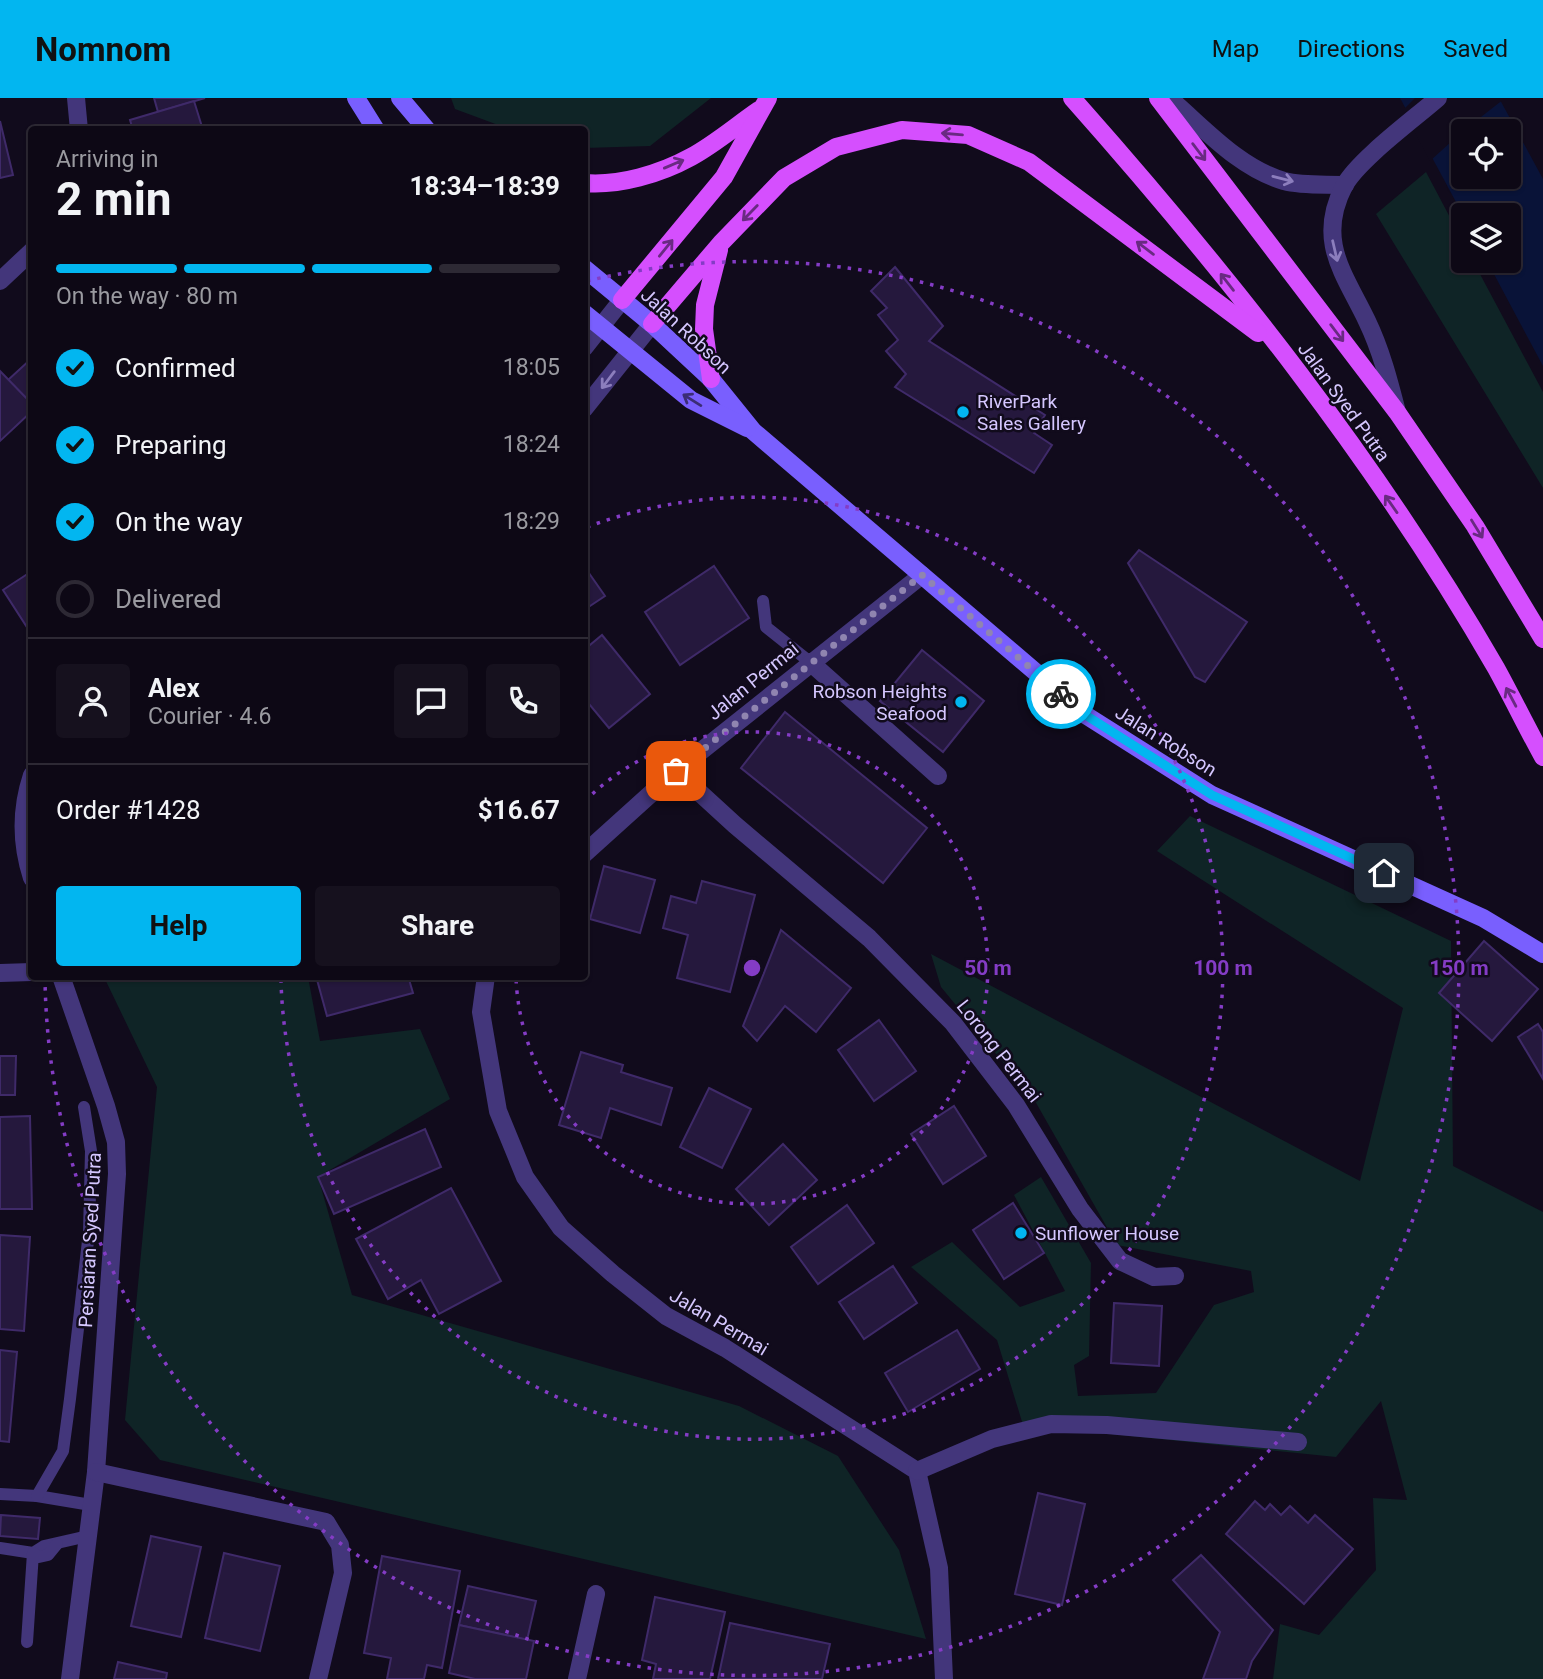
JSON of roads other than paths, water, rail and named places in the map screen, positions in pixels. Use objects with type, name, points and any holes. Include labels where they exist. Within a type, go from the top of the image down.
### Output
[{"type":"main road","points":[[356,98],[374,126]]},
{"type":"main road","points":[[400,98],[423,126]]},
{"type":"main road","name":"Jalan Syed Putra","points":[[1072,98],[1164,202],[1334,420],[1417,542],[1496,668],[1543,757]]},
{"type":"main road","name":"Jalan Syed Putra","points":[[1158,98],[1397,412],[1475,526],[1543,639]]},
{"type":"main road","points":[[588,183],[648,175],[691,157],[766,102]]},
{"type":"main road","points":[[622,300],[724,177],[766,102]]},
{"type":"main road","points":[[652,324],[721,243],[784,178],[836,147],[902,130],[968,135],[1029,162],[1278,348]]},
{"type":"main road","points":[[711,379],[704,328],[705,305],[721,243]]},
{"type":"main road","name":"Jalan Robson","points":[[588,271],[652,324],[711,379],[753,431],[1087,716],[1212,795],[1483,918],[1543,954]]},
{"type":"main road","name":"Jalan Robson","points":[[588,316],[691,400],[753,431]]},
{"type":"street","points":[[76,98],[79,126]]},
{"type":"street","points":[[1169,98],[1234,154],[1261,173],[1287,182],[1345,185]]},
{"type":"street","points":[[1397,412],[1384,361],[1334,254],[1331,232],[1345,185],[1368,159],[1437,98]]},
{"type":"street","points":[[0,281],[28,255]]},
{"type":"street","points":[[588,343],[622,300]]},
{"type":"street","points":[[588,404],[652,324]]},
{"type":"street","name":"Jalan Permai","points":[[588,850],[676,771],[922,575]]},
{"type":"street","points":[[810,662],[938,776]]},
{"type":"street","name":"Lorong Permai","points":[[676,771],[735,825],[869,938],[953,1023],[1016,1105],[1080,1209],[1120,1261],[1154,1277],[1175,1276]]},
{"type":"street","points":[[28,786],[24,798],[23,827],[28,855]]},
{"type":"street","points":[[0,973],[28,972]]},
{"type":"street","name":"Persiaran Syed Putra","points":[[62,980],[116,1142],[117,1174],[96,1472],[70,1679]]},
{"type":"street","name":"Jalan Permai","points":[[485,980],[481,1012],[498,1111],[525,1177],[561,1228],[666,1316],[725,1348],[917,1471]]},
{"type":"street","points":[[947,1678],[939,1568],[917,1471],[992,1439],[1051,1424],[1107,1425],[1298,1442]]},
{"type":"street","points":[[96,1472],[326,1522],[341,1545],[344,1573],[318,1679]]},
{"type":"street","points":[[577,1679],[596,1594]]},
{"type":"lane","points":[[763,601],[766,627],[810,662]]},
{"type":"lane","points":[[37,1496],[63,1451],[75,1359],[89,1232],[91,1151],[84,1107]]},
{"type":"lane","points":[[0,1494],[37,1496],[90,1505]]},
{"type":"lane","points":[[0,1548],[33,1553],[44,1546],[88,1536]]},
{"type":"lane","points":[[27,1642],[33,1553]]},
{"type":"water","points":[[1400,98],[1499,98],[1510,119],[1451,119],[1451,189],[1521,189],[1521,138],[1543,179],[1543,366],[1493,273],[1521,273],[1521,203],[1457,203]]},
{"type":"place","name":"RiverPark Sales Gallery","points":[[963,412]]},
{"type":"place","name":"Robson Heights Seafood","points":[[961,702]]},
{"type":"place","name":"Sunflower House","points":[[1021,1233]]}]
